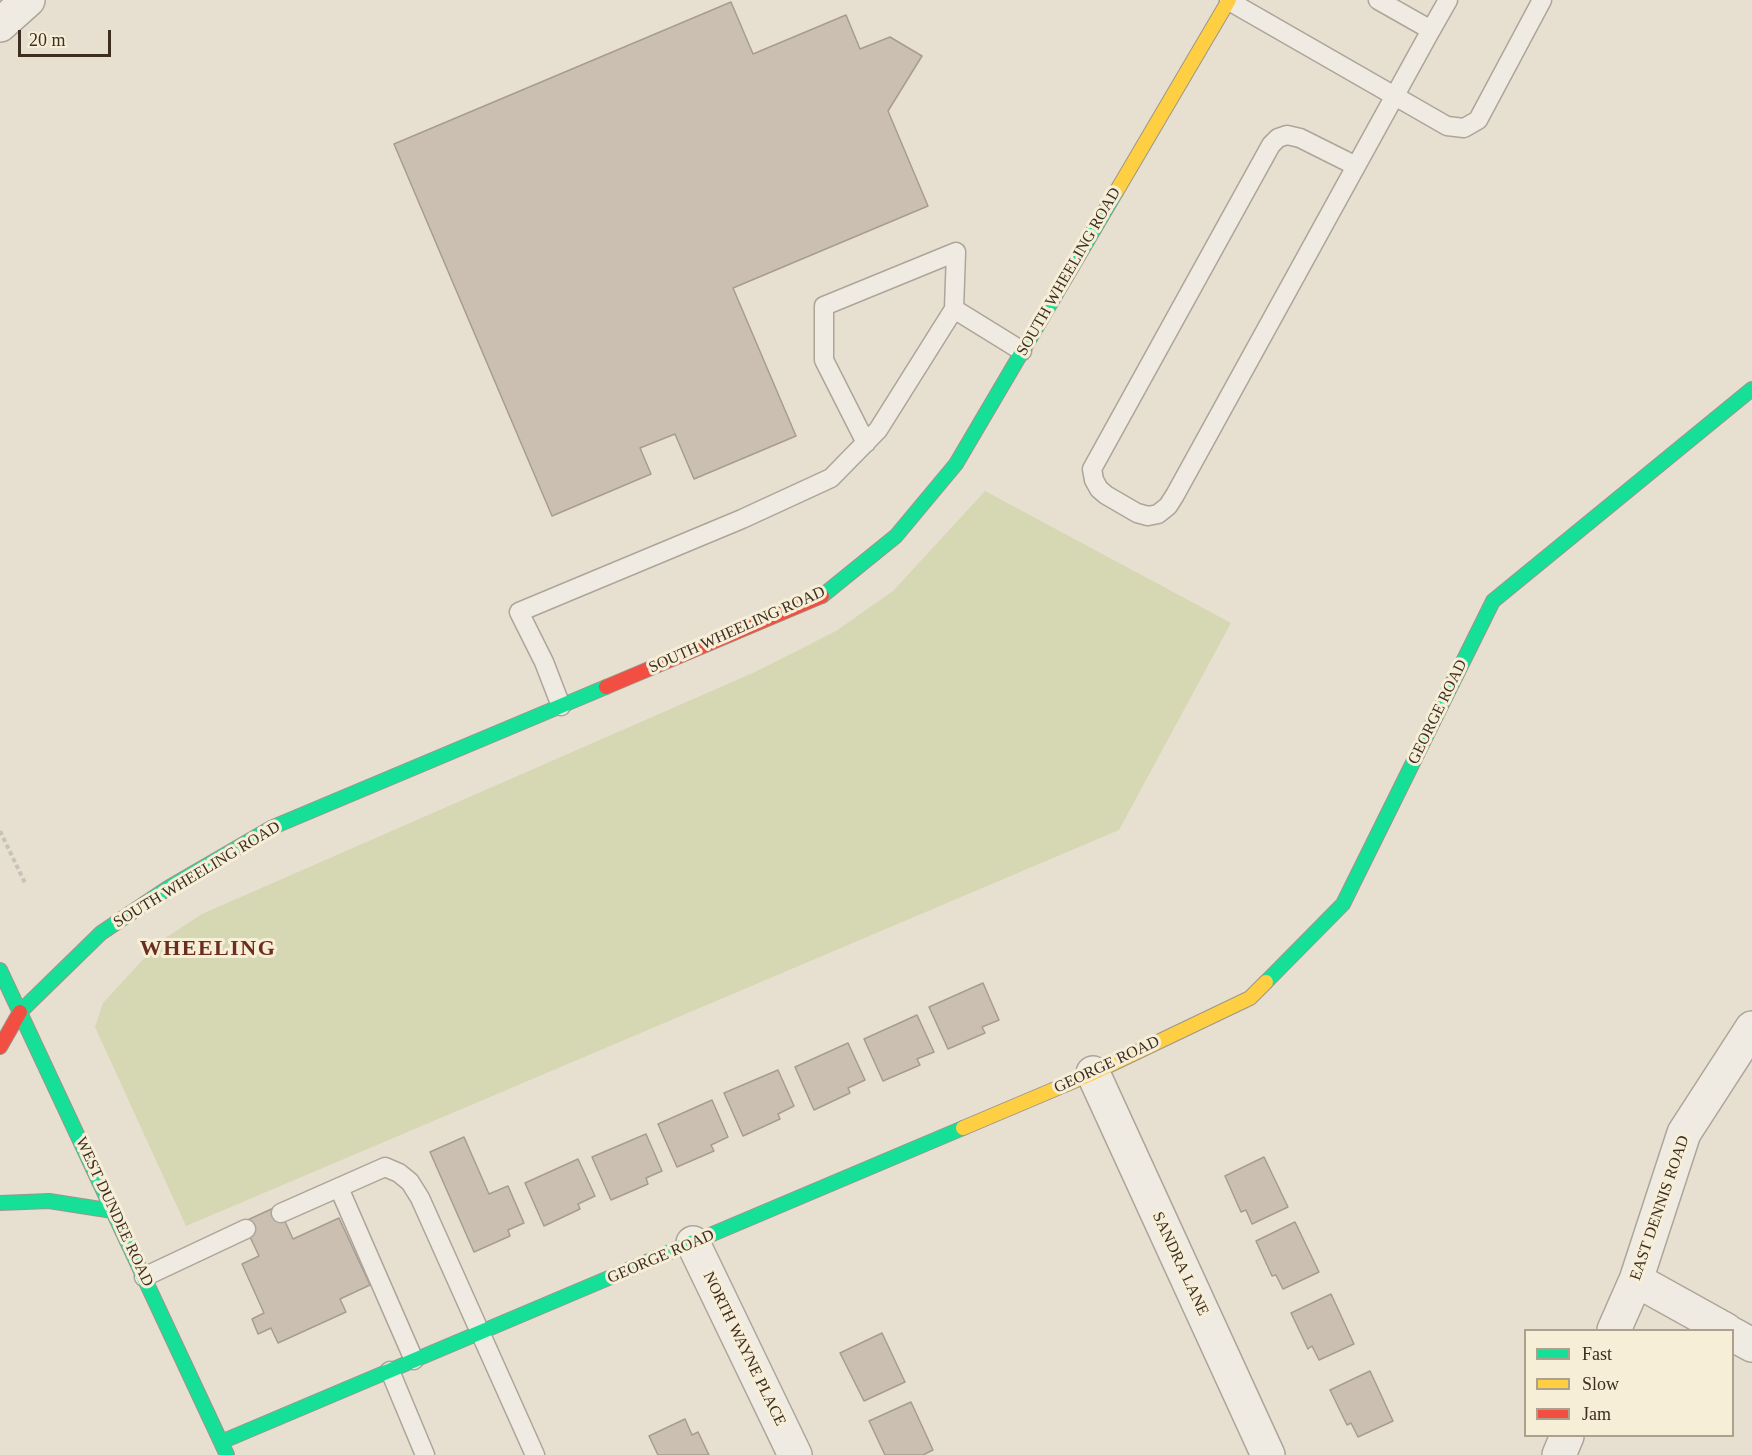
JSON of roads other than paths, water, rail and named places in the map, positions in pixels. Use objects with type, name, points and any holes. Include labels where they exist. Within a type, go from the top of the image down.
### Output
[{"type":"main road","name":"SOUTH WHEELING ROAD","points":[[0,1047],[20,1012],[101,933],[168,888],[273,827],[822,596],[896,536],[956,464],[1228,0]]},
{"type":"main road","name":"GEORGE ROAD","points":[[224,1449],[414,1360],[1093,1074],[1250,998],[1343,904],[1493,601],[1752,389]]},
{"type":"main road","name":"WEST DUNDEE ROAD","points":[[0,970],[224,1449]]},
{"type":"main road","points":[[0,1203],[49,1201],[113,1211]]},
{"type":"street","points":[[0,25],[28,0]]},
{"type":"street","name":"EAST DENNIS ROAD","points":[[1614,1329],[1636,1280],[1684,1133],[1752,1028]]},
{"type":"street","name":"SANDRA LANE","points":[[1093,1074],[1269,1455]]},
{"type":"street","name":"NORTH WAYNE PLACE","points":[[693,1243],[795,1455]]},
{"type":"street","points":[[1636,1280],[1724,1329]]},
{"type":"street","points":[[1734,1335],[1752,1345]]},
{"type":"street","points":[[1559,1455],[1567,1437]]},
{"type":"lane","points":[[1228,0],[1447,126],[1464,128],[1478,120],[1542,0]]},
{"type":"lane","points":[[1378,0],[1431,30]]},
{"type":"lane","points":[[1356,166],[1300,138],[1287,135],[1278,138],[1271,145],[1092,469],[1094,480],[1106,495],[1137,513],[1148,516],[1158,514],[1168,506],[1448,0]]},
{"type":"lane","points":[[561,706],[544,662],[519,612],[742,519],[831,478],[866,443],[878,430],[954,309],[956,252],[824,306],[824,360],[866,443]]},
{"type":"lane","points":[[954,309],[1022,351]]},
{"type":"lane","points":[[281,1213],[385,1167],[399,1173],[410,1182],[420,1198],[535,1455]]},
{"type":"lane","points":[[339,1188],[414,1360]]},
{"type":"lane","points":[[144,1277],[246,1229]]},
{"type":"lane","points":[[390,1371],[425,1455]]},
{"type":"district","name":"WHEELING","points":[[208,949]]}]
